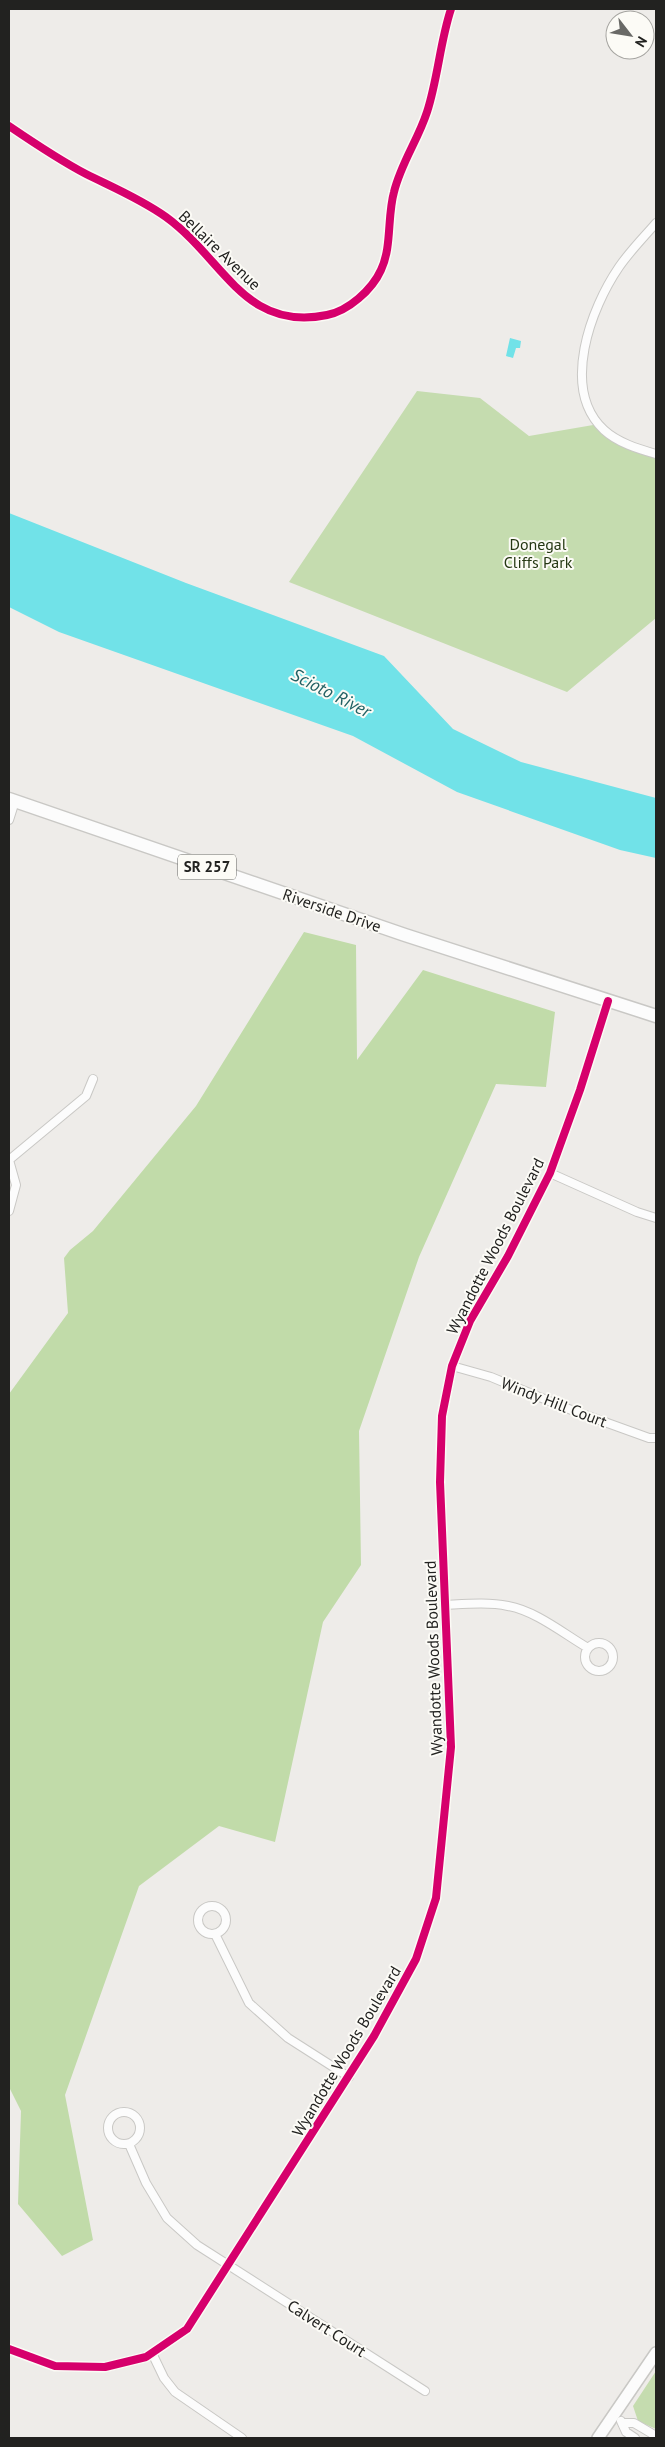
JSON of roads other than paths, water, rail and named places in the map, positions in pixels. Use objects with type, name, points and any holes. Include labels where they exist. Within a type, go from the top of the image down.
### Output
[{"type":"main road","name":"Riverside Drive","points":[[12,800],[405,935],[656,1016]]},
{"type":"street","name":"Bellaire Avenue","points":[[9,126],[60,159],[166,216],[199,246],[246,296],[262,309],[277,316],[297,319],[332,314],[346,308],[367,289],[381,270],[394,193],[403,163],[426,114],[436,81],[451,9]]},
{"type":"street","points":[[656,223],[618,269],[587,336],[584,352],[583,384],[593,416],[605,431],[631,446],[656,454]]},
{"type":"street","points":[[9,820],[12,800]]},
{"type":"street","name":"Wyandotte Woods Boulevard","points":[[9,2349],[55,2366],[105,2366],[146,2357],[187,2330],[349,2077],[416,1959],[436,1898],[452,1747],[440,1464],[442,1416],[452,1366],[470,1321],[508,1256],[550,1173],[580,1090],[608,1001]]},
{"type":"street","points":[[9,1211],[16,1185],[9,1160],[86,1096],[93,1079]]},
{"type":"street","points":[[550,1173],[637,1212],[656,1218]]},
{"type":"street","name":"Windy Hill Court","points":[[452,1366],[491,1377],[566,1408],[650,1438],[656,1438]]},
{"type":"street","points":[[445,1605],[482,1604],[510,1606],[535,1617],[588,1648]]},
{"type":"street","points":[[215,1934],[249,2003],[288,2038],[349,2077]]},
{"type":"street","points":[[120,2113],[130,2114],[138,2121],[140,2126],[138,2137],[129,2144],[115,2142],[109,2133],[109,2124],[120,2113]]},
{"type":"street","name":"Calvert Court","points":[[129,2144],[146,2183],[167,2218],[197,2245],[426,2391]]},
{"type":"street","points":[[152,2353],[164,2378],[176,2392],[242,2438]]},
{"type":"street","points":[[598,2438],[619,2419],[656,2353]]},
{"type":"street","points":[[619,2419],[634,2423],[656,2436]]},
{"type":"street","points":[[619,2419],[626,2432],[635,2438]]},
{"type":"water","points":[[510,338],[521,341],[520,348],[516,348],[513,358],[506,356]]},
{"type":"water","name":"Scioto River","points":[[9,513],[186,583],[384,656],[453,729],[521,762],[656,798],[656,858],[620,850],[457,792],[353,736],[59,632],[9,607]]},
{"type":"park label","name":"Donegal Cliffs Park","points":[[538,553]]}]
